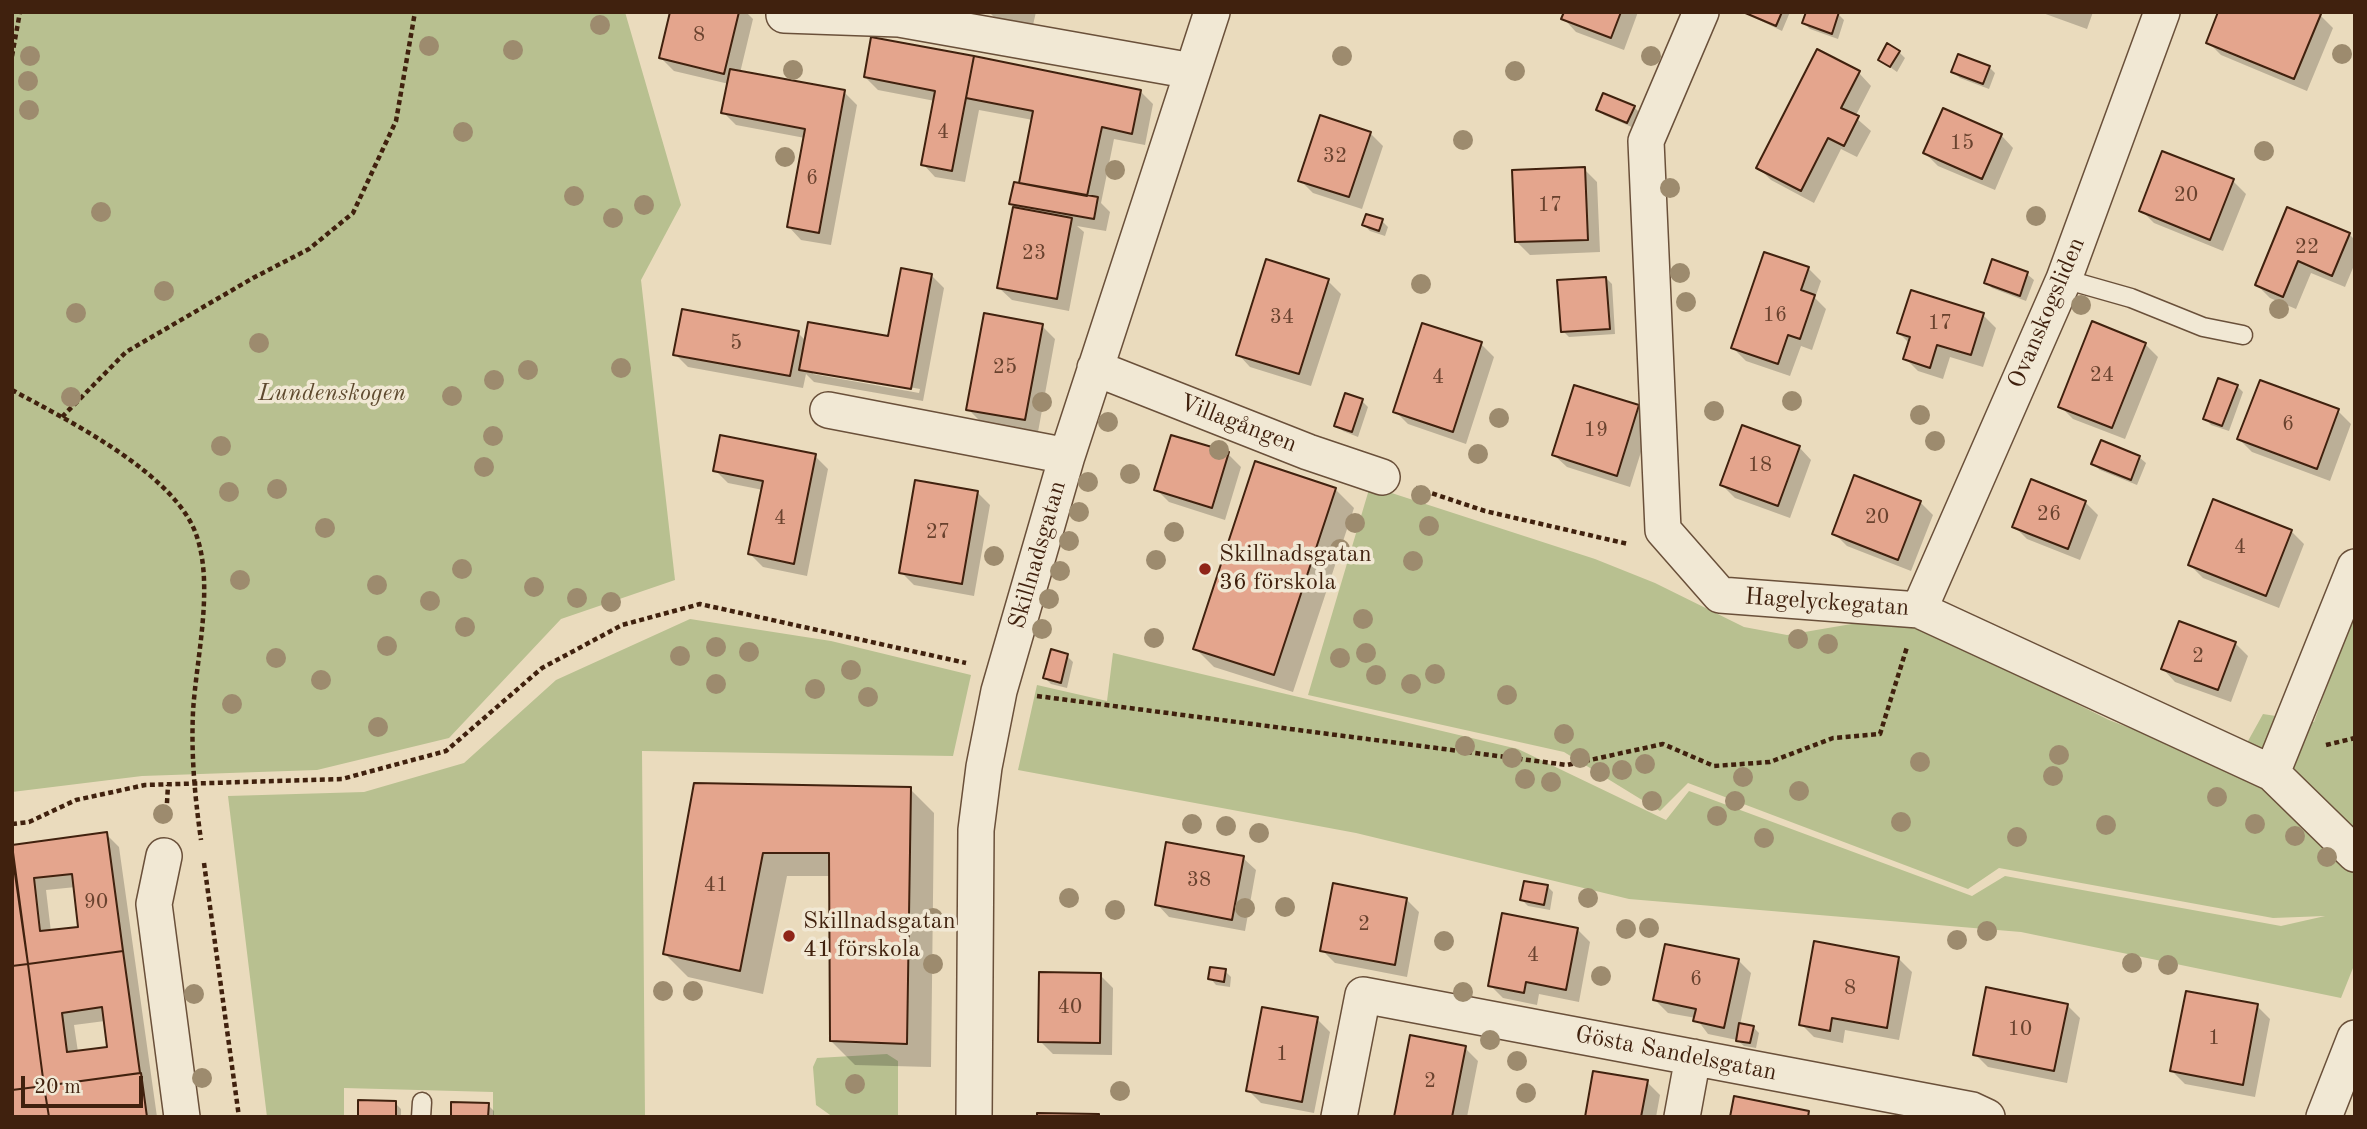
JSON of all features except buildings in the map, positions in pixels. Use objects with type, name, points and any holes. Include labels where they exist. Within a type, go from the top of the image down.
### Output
[{"type":"street","name":"Skillnadsgatan","points":[[974,1117],[976,830],[984,767],[1002,681],[1067,456],[1212,12]]},
{"type":"street","name":"Hagelyckegatan","points":[[1701,12],[1646,141],[1663,530],[1720,595],[1919,610],[2272,773],[2355,855]]},
{"type":"street","name":"Ovanskogsliden","points":[[1919,610],[2064,279],[2162,12]]},
{"type":"street","points":[[785,15],[899,19],[1192,71]]},
{"type":"street","name":"Villagången","points":[[1095,368],[1308,452],[1382,477]]},
{"type":"street","points":[[828,410],[1067,456]]},
{"type":"street","points":[[2272,773],[2355,567]]},
{"type":"street","points":[[164,856],[153,904],[182,1117]]},
{"type":"street","name":"Gösta Sandelsgatan","points":[[1339,1117],[1363,996],[1972,1110],[1987,1117]]},
{"type":"street","points":[[2324,1117],[2355,1038]]},
{"type":"street","points":[[1682,1117],[1693,1057]]},
{"type":"lane","points":[[2064,279],[2130,298],[2203,327],[2243,335]]},
{"type":"path","points":[[12,56],[20,12]]},
{"type":"path","points":[[62,417],[126,352],[253,278],[309,249],[354,213],[396,121],[415,12]]},
{"type":"path","points":[[12,390],[62,417],[139,465],[186,515],[197,537],[203,596],[193,715],[193,785],[239,1117]]},
{"type":"path","points":[[1382,477],[1485,511],[1688,558]]},
{"type":"path","points":[[12,824],[29,822],[76,800],[145,785],[342,779],[446,751],[542,668],[622,625],[699,604],[1002,681],[1567,765],[1663,744],[1714,766],[1770,762],[1833,738],[1880,734],[1919,610]]},
{"type":"green space","name":"Lundenskogen","points":[[12,12],[625,12],[681,205],[641,280],[675,580],[561,619],[449,738],[317,770],[142,776],[12,792]]},
{"type":"green space","points":[[1370,486],[1595,559],[1655,583],[1744,627],[1787,635],[1910,614],[1995,663],[2109,720],[2184,749],[2238,759],[2263,714],[2314,722],[2355,608],[2355,963],[2341,998],[2021,932],[1629,899],[1356,833],[1018,770],[1037,685],[1107,701],[1113,653],[1518,749],[1666,820],[1689,791],[1972,896],[2005,876],[2281,926],[2325,916],[2273,918],[1999,868],[1968,889],[1688,783],[1660,811],[1564,752],[1308,695]]},
{"type":"green space","points":[[690,619],[831,641],[971,675],[953,756],[642,751],[645,1117],[493,1117],[493,1092],[344,1088],[344,1117],[267,1117],[228,796],[364,792],[464,763],[556,680]]},
{"type":"green space","points":[[887,1054],[898,1061],[898,1117],[833,1117],[816,1105],[813,1067],[817,1058]]},
{"type":"place","name":"Skillnadsgatan 36 förskola","points":[[1205,569]]},
{"type":"place","name":"Skillnadsgatan 41 förskola","points":[[789,936]]}]
